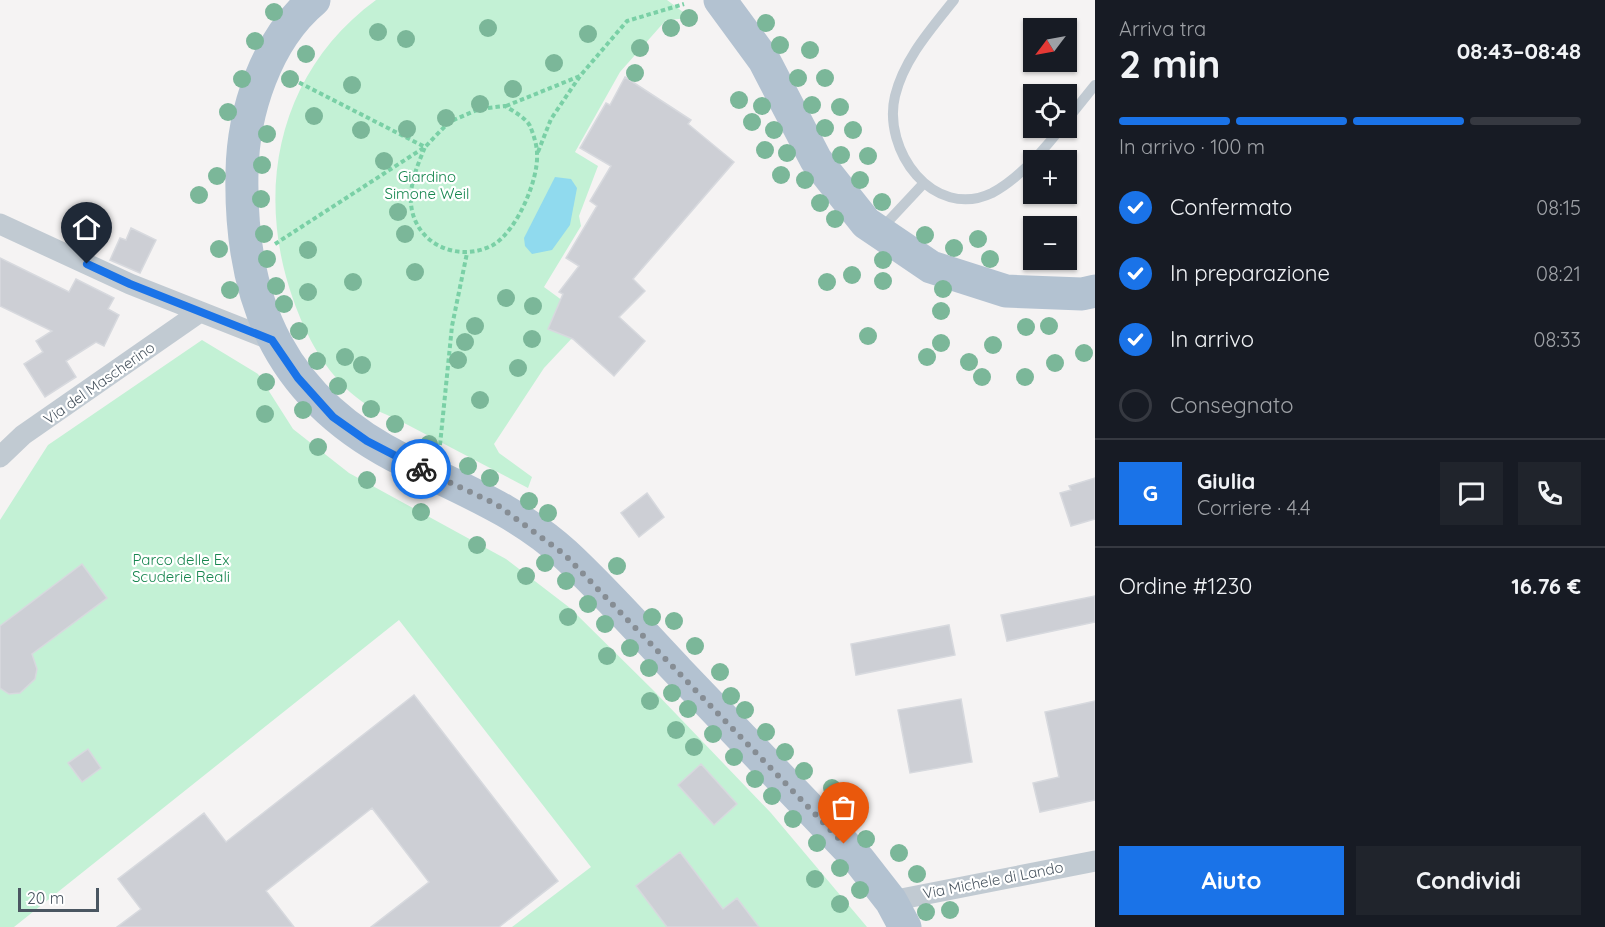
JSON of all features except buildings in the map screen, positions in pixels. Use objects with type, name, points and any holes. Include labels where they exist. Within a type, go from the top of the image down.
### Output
[{"type":"main road","points":[[314,0],[273,49],[252,103],[243,147],[242,203],[249,266],[272,340],[298,378],[333,417],[367,441],[496,504],[564,554],[859,860],[898,914]]},
{"type":"main road","points":[[720,0],[764,60],[816,160],[866,223],[931,267],[1006,291],[1082,294],[1095,291]]},
{"type":"street","points":[[0,224],[130,284],[272,340]]},
{"type":"street","name":"Via del Mascherino","points":[[0,457],[23,435],[200,312]]},
{"type":"street","name":"Via Michele di Lando","points":[[898,914],[1095,861]]},
{"type":"lane","points":[[954,0],[912,56],[895,96],[892,117],[897,142],[904,159],[924,183],[941,194],[956,199],[970,199],[992,193],[1031,162],[1052,138]]},
{"type":"lane","points":[[1077,107],[1095,85]]},
{"type":"lane","points":[[879,232],[924,183]]},
{"type":"path","points":[[425,147],[415,174],[411,204],[420,231],[439,248],[466,253],[494,244],[511,228],[523,207],[537,153],[551,119],[579,76],[627,21],[684,4]]},
{"type":"path","points":[[275,244],[425,147],[449,122],[479,109],[506,106],[579,76]]},
{"type":"path","points":[[298,82],[425,147]]},
{"type":"path","points":[[506,106],[529,124],[537,153]]},
{"type":"path","points":[[440,449],[451,337],[466,253]]},
{"type":"green space","name":"Giardino Simone Weil","points":[[376,0],[667,0],[691,18],[666,20],[620,72],[575,152],[598,166],[579,216],[581,226],[544,287],[589,320],[544,368],[494,444],[499,453],[532,477],[528,488],[374,409],[356,397],[326,365],[304,326],[293,299],[281,257],[276,216],[277,175],[284,135],[297,97],[317,61],[343,29]]},
{"type":"green space","name":"Parco delle Ex Scuderie Reali","points":[[202,340],[258,374],[293,429],[349,473],[506,559],[570,608],[654,691],[771,813],[867,927],[512,927],[591,867],[399,620],[14,927],[0,927],[0,520],[48,445]]},
{"type":"water","points":[[555,177],[571,179],[577,188],[570,225],[552,250],[532,254],[525,246],[524,238]]},
{"type":"way so far","points":[[421,469],[496,504],[535,530],[564,554],[844,844]]},
{"type":"route","points":[[87,264],[130,284],[272,340],[298,378],[333,417],[367,441],[421,469]]}]
